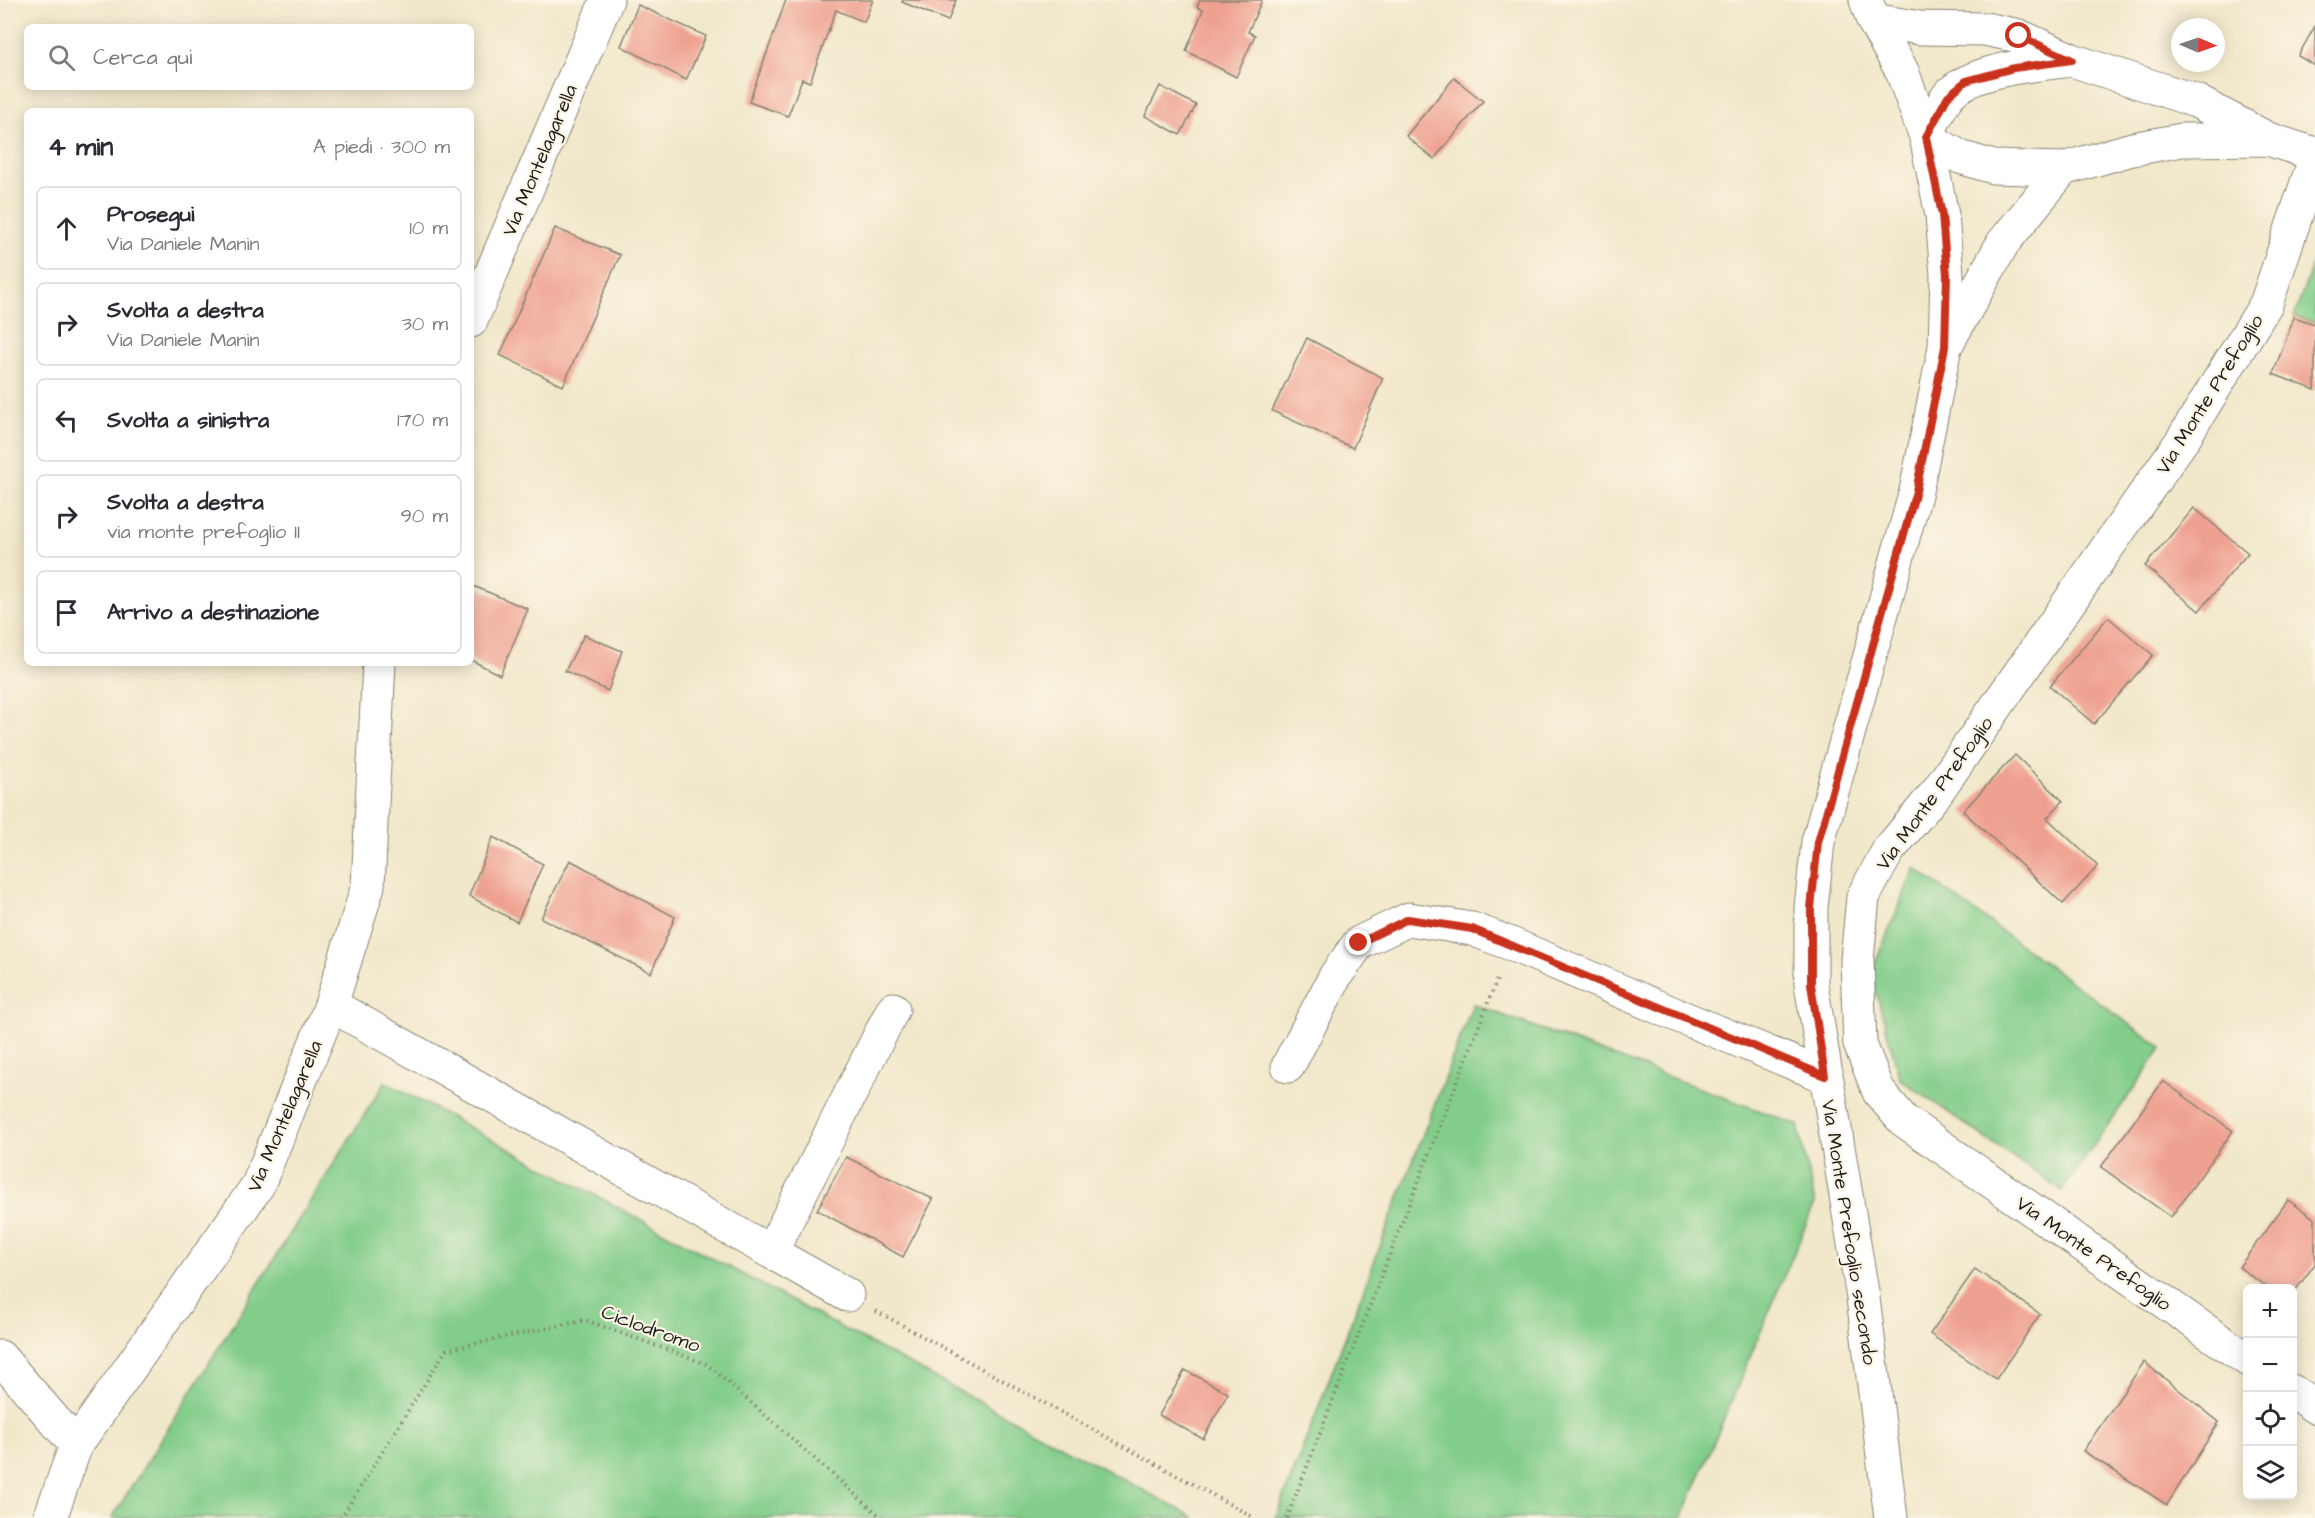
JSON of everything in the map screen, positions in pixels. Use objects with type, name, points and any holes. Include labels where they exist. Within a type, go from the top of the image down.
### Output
[{"type":"street","name":"Via Montelagarella","points":[[474,314],[607,0]]},
{"type":"street","points":[[1869,10],[1920,28],[1985,29],[2019,36],[2072,60],[2196,101],[2268,139],[2315,157]]},
{"type":"street","name":"Via Monte Prefoglio secondo","points":[[1869,10],[1902,71],[1926,137],[1942,215],[1947,275],[1945,347],[1916,491],[1818,842],[1811,908],[1811,984],[1863,1298],[1891,1518]]},
{"type":"street","points":[[2072,60],[2014,68],[1966,81],[1948,96],[1926,137],[1959,157],[1993,167],[2063,169],[2132,149],[2182,140],[2268,139]]},
{"type":"street","name":"Via Monte Prefoglio","points":[[2243,1357],[1903,1120],[1879,1092],[1860,1044],[1857,960],[1863,897],[1888,850],[1936,793],[2170,459],[2266,304],[2315,157]]},
{"type":"street","points":[[1945,347],[2003,243],[2063,169]]},
{"type":"street","name":"Via Montelagarella","points":[[50,1518],[76,1445],[258,1185],[331,1005],[368,886],[380,666]]},
{"type":"street","points":[[1288,1066],[1336,975],[1359,943],[1408,919],[1472,929],[1825,1076]]},
{"type":"street","points":[[331,1005],[847,1294]]},
{"type":"street","points":[[771,1252],[893,1009]]},
{"type":"street","points":[[0,1357],[76,1445]]},
{"type":"street","points":[[2293,1392],[2315,1407]]},
{"type":"path","points":[[1287,1518],[1511,944]]},
{"type":"path","points":[[847,1294],[1255,1518]]},
{"type":"path","name":"Ciclodromo","points":[[341,1518],[446,1350],[585,1320],[707,1364],[882,1518]]},
{"type":"green space","points":[[2315,257],[2315,323],[2294,317]]},
{"type":"green space","points":[[1915,868],[2162,1048],[2062,1191],[1900,1079],[1871,973]]},
{"type":"green space","points":[[1473,1004],[1798,1125],[1815,1203],[1682,1518],[1276,1518]]},
{"type":"green space","points":[[385,1082],[1195,1518],[112,1518]]},
{"type":"building","points":[[786,0],[873,0],[864,22],[836,10],[810,82],[802,79],[788,116],[749,102]]},
{"type":"building","points":[[903,0],[956,0],[948,21],[902,2]]},
{"type":"building","points":[[1200,0],[1262,0],[1248,32],[1255,35],[1236,77],[1186,51],[1203,10],[1197,7]]},
{"type":"building","points":[[638,5],[706,36],[686,80],[621,46]]},
{"type":"building","points":[[2315,26],[2315,66],[2298,56]]},
{"type":"building","points":[[1454,78],[1483,101],[1434,159],[1406,136]]},
{"type":"building","points":[[1160,86],[1196,105],[1180,135],[1145,116]]},
{"type":"building","points":[[555,228],[620,255],[563,386],[500,355]]},
{"type":"building","points":[[2294,317],[2315,324],[2315,390],[2273,374]]},
{"type":"building","points":[[1307,338],[1383,378],[1353,448],[1272,411]]},
{"type":"building","points":[[2194,508],[2248,553],[2199,611],[2145,566]]},
{"type":"building","points":[[474,586],[528,609],[500,675],[474,662]]},
{"type":"building","points":[[2108,617],[2153,655],[2094,724],[2050,686]]},
{"type":"building","points":[[584,635],[622,651],[608,691],[565,671]]},
{"type":"building","points":[[2015,755],[2063,801],[2047,818],[2098,866],[2063,904],[1963,811]]},
{"type":"building","points":[[493,837],[543,864],[517,922],[469,896]]},
{"type":"building","points":[[570,860],[675,917],[651,973],[541,918]]},
{"type":"building","points":[[2163,1081],[2233,1131],[2171,1217],[2101,1167]]},
{"type":"building","points":[[846,1157],[933,1199],[903,1257],[817,1210]]},
{"type":"building","points":[[2288,1200],[2315,1219],[2315,1264],[2297,1288],[2297,1284],[2262,1284],[2239,1267]]},
{"type":"building","points":[[1975,1269],[2040,1314],[1996,1379],[1930,1334]]},
{"type":"building","points":[[2144,1362],[2219,1422],[2167,1505],[2083,1451]]},
{"type":"building","points":[[1185,1370],[1228,1393],[1203,1439],[1159,1415]]},
{"type":"route","points":[[1359,943],[1408,919],[1472,929],[1825,1076],[1811,984],[1811,908],[1818,842],[1916,491],[1945,347],[1947,275],[1942,215],[1926,137],[1948,96],[1966,81],[2014,68],[2072,60],[2019,36]]}]
